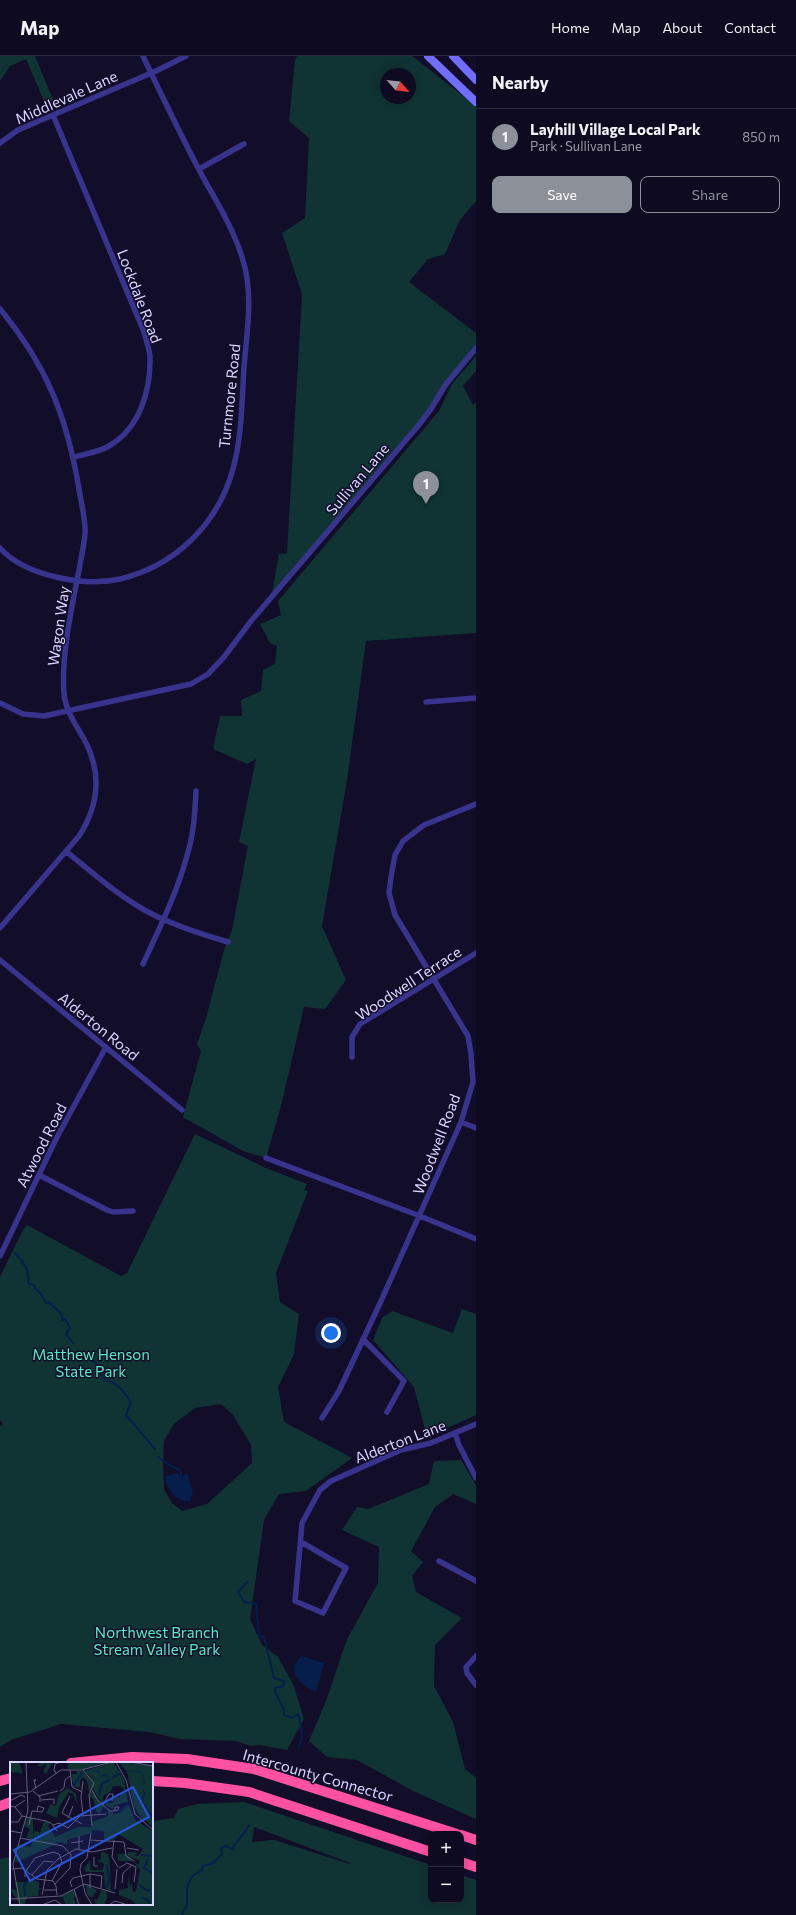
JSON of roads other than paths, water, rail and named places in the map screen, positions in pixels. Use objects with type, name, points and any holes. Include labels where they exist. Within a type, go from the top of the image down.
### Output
[{"type":"highway","name":"Intercounty Connector","points":[[81,1762],[132,1757],[187,1759],[254,1769],[448,1831]]},
{"type":"highway","points":[[0,1781],[10,1778]]},
{"type":"highway","points":[[153,1781],[185,1783],[249,1792],[428,1851]]},
{"type":"highway","points":[[0,1806],[10,1802]]},
{"type":"highway","points":[[464,1836],[476,1840]]},
{"type":"highway","points":[[464,1863],[476,1867]]},
{"type":"main road","points":[[428,56],[476,102]]},
{"type":"main road","points":[[453,56],[476,80]]},
{"type":"street","name":"Turnmore Road","points":[[0,548],[21,565],[48,576],[77,580],[114,580],[137,575],[157,566],[176,554],[192,540],[209,519],[222,497],[233,468],[239,428],[250,303],[243,258],[232,228],[199,170],[143,56]]},
{"type":"street","name":"Middlevale Lane","points":[[0,143],[18,130],[151,73],[186,56]]},
{"type":"street","name":"Lockdale Road","points":[[53,115],[144,332],[150,355],[148,385],[144,402],[133,423],[118,440],[108,447],[74,457]]},
{"type":"street","points":[[199,170],[244,144]]},
{"type":"street","name":"Wagon Way","points":[[0,309],[20,334],[41,368],[64,421],[74,457],[86,533],[63,669],[64,694],[68,711],[91,754],[96,781],[95,799],[88,821],[67,852],[0,928]]},
{"type":"street","name":"Sullivan Lane","points":[[0,703],[22,714],[44,716],[191,684],[208,674],[224,657],[251,621],[418,426],[431,409],[446,384],[476,348]]},
{"type":"street","points":[[426,702],[476,698]]},
{"type":"street","points":[[144,964],[178,884],[188,851],[194,821],[196,791]]},
{"type":"street","name":"Woodwell Road","points":[[322,1418],[339,1391],[420,1216],[461,1122],[473,1082],[468,1036],[395,915],[389,893],[395,855],[402,841],[424,825],[476,804]]},
{"type":"street","points":[[67,852],[120,894],[163,919],[228,942]]},
{"type":"street","name":"Woodwell Terrace","points":[[352,1057],[352,1036],[360,1024],[476,953]]},
{"type":"street","name":"Alderton Road","points":[[0,960],[182,1110]]},
{"type":"street","name":"Atwood Road","points":[[0,1256],[39,1175],[106,1047]]},
{"type":"street","points":[[461,1122],[476,1128]]},
{"type":"street","points":[[266,1158],[420,1216],[476,1240]]},
{"type":"street","points":[[39,1175],[107,1210],[113,1212],[133,1211]]},
{"type":"street","points":[[363,1339],[404,1381],[387,1412]]},
{"type":"street","name":"Alderton Lane","points":[[300,1542],[346,1568],[323,1613],[295,1601],[300,1542],[302,1523],[320,1490],[331,1481],[401,1450],[431,1443],[476,1424]]},
{"type":"street","points":[[455,1433],[459,1445],[476,1478]]},
{"type":"street","points":[[440,1561],[476,1581]]},
{"type":"street","points":[[476,1656],[466,1667],[467,1673],[476,1685]]},
{"type":"water","points":[[178,1473],[182,1482],[183,1476],[186,1474],[188,1476],[193,1493],[190,1501],[180,1500],[170,1490],[165,1476]]},
{"type":"water","points":[[301,1656],[324,1663],[316,1692],[298,1679],[294,1671],[294,1667]]},
{"type":"waterway","points":[[15,1253],[26,1267],[28,1283],[35,1286],[46,1303],[49,1302],[62,1315],[62,1320],[65,1319],[70,1328],[66,1334],[73,1343]]},
{"type":"waterway","points":[[84,1360],[91,1358],[97,1364],[96,1367],[105,1380],[117,1385],[126,1395],[131,1402],[126,1415],[155,1449]]},
{"type":"waterway","points":[[158,1457],[180,1470],[182,1482]]},
{"type":"waterway","points":[[247,1582],[238,1592],[244,1602],[256,1604],[259,1636],[264,1637],[274,1678],[284,1681],[283,1686],[275,1688],[275,1692],[283,1708],[284,1715],[292,1718],[298,1714],[302,1735],[299,1747]]},
{"type":"waterway","points":[[182,1915],[187,1905],[187,1887],[192,1876],[201,1871],[203,1866],[213,1863],[222,1854],[221,1848],[226,1846],[232,1849],[249,1825]]},
{"type":"place","name":"Layhill Village Local Park","points":[[426,504]]},
{"type":"park label","name":"Matthew Henson State Park","points":[[91,1362]]},
{"type":"park label","name":"Northwest Branch Stream Valley Park","points":[[157,1640]]}]
